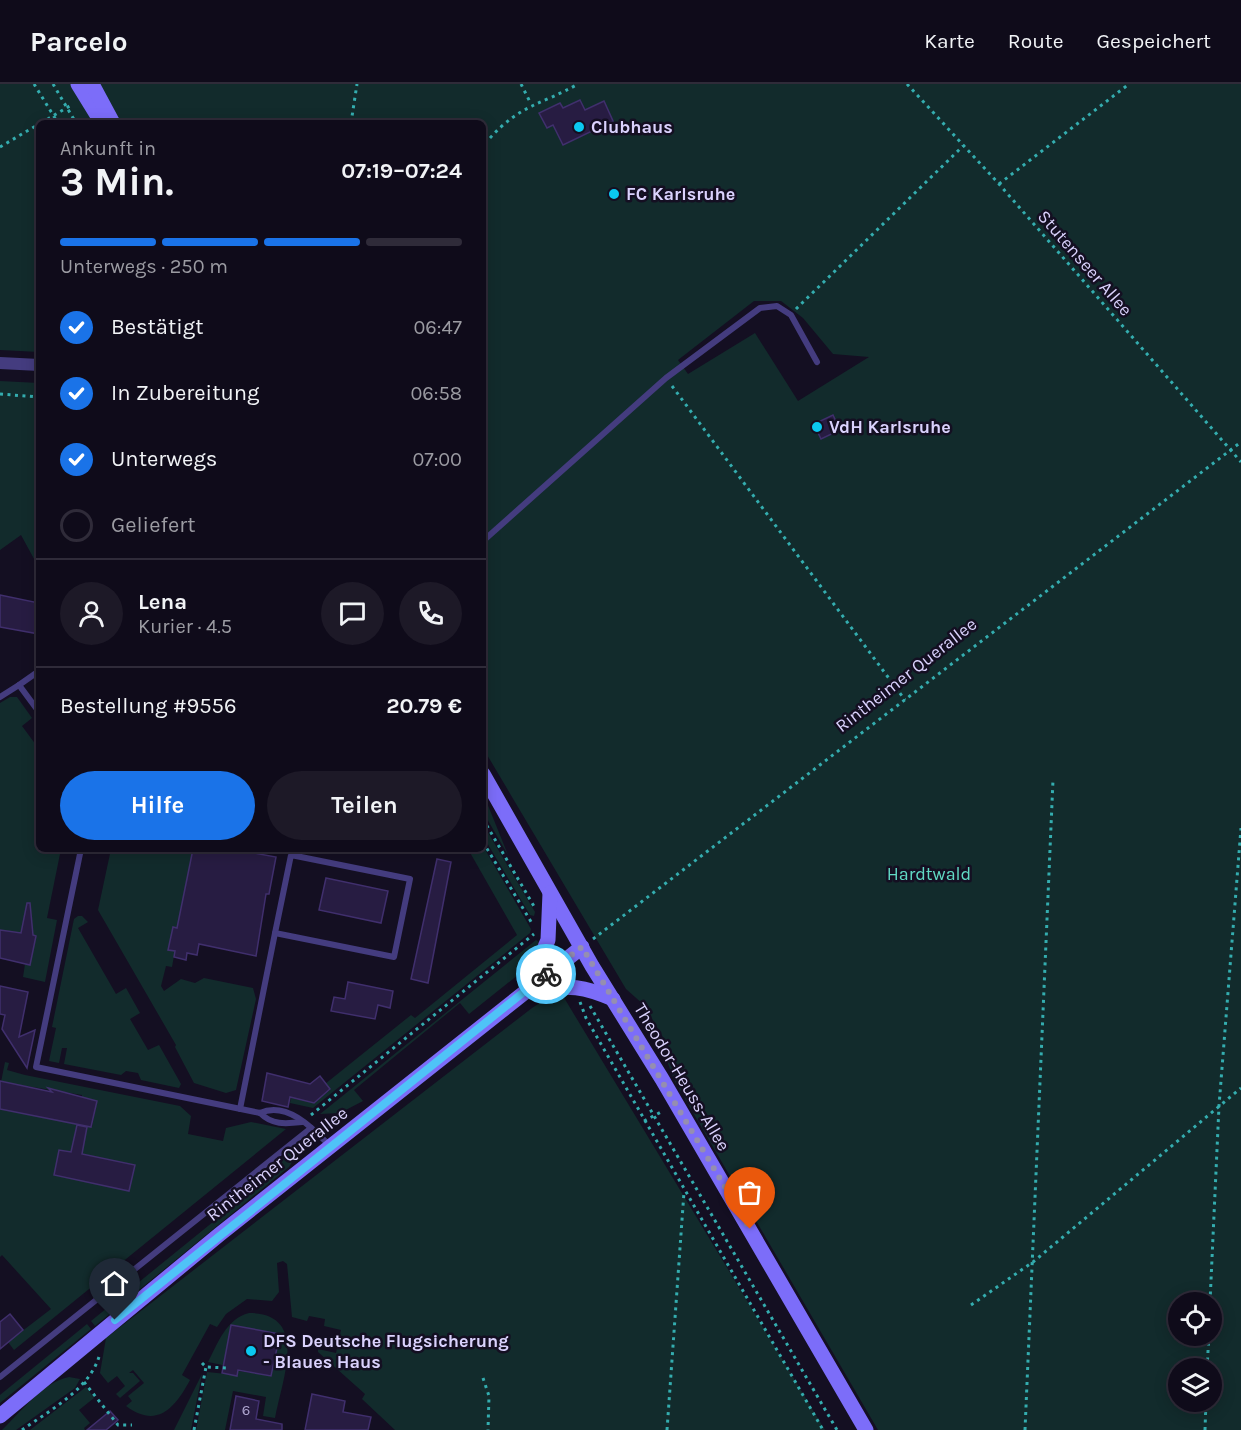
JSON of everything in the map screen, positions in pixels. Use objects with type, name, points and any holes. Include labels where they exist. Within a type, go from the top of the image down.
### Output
[{"type":"street","points":[[91,89],[101,120]]},
{"type":"street","points":[[91,89],[111,120]]},
{"type":"street","points":[[0,363],[36,365]]},
{"type":"street","name":"Theodor-Heuss-Allee","points":[[486,779],[550,890],[588,942],[613,999],[866,1430]]},
{"type":"street","points":[[527,989],[548,940],[550,890]]},
{"type":"street","name":"Rintheimer Querallee","points":[[0,1416],[220,1234],[588,942]]},
{"type":"street","points":[[527,989],[558,985],[578,987],[613,999]]},
{"type":"lane","points":[[486,538],[666,378],[760,308],[777,306],[791,315],[817,362]]},
{"type":"lane","points":[[0,697],[36,673]]},
{"type":"lane","points":[[19,685],[36,708]]},
{"type":"lane","points":[[80,852],[36,1068],[260,1113],[268,1121],[285,1124],[303,1122]]},
{"type":"lane","points":[[240,1109],[275,933],[292,852],[410,879],[394,957],[275,933]]},
{"type":"lane","points":[[260,1113],[269,1108],[282,1111],[311,1128],[331,1148]]},
{"type":"lane","points":[[0,1377],[311,1128]]},
{"type":"path","points":[[34,84],[56,120]]},
{"type":"path","points":[[53,84],[74,120]]},
{"type":"path","points":[[351,120],[357,84]]},
{"type":"path","points":[[521,84],[531,104]]},
{"type":"path","points":[[490,138],[508,119],[531,104],[578,84]]},
{"type":"path","name":"Stutenseer Allee","points":[[908,84],[999,184],[1241,462]]},
{"type":"path","points":[[999,184],[1129,84]]},
{"type":"path","points":[[46,120],[67,108]]},
{"type":"path","points":[[0,147],[36,126]]},
{"type":"path","points":[[791,315],[963,146]]},
{"type":"path","points":[[666,378],[905,700]]},
{"type":"path","points":[[0,394],[36,397]]},
{"type":"path","name":"Rintheimer Querallee","points":[[588,942],[1241,442]]},
{"type":"path","points":[[1025,1430],[1053,780]]},
{"type":"path","points":[[486,824],[537,911]]},
{"type":"path","points":[[1210,1292],[1219,1106],[1241,828]]},
{"type":"path","points":[[486,847],[538,931],[537,921]]},
{"type":"path","points":[[578,987],[655,1115],[837,1430]]},
{"type":"path","points":[[586,1018],[823,1430]]},
{"type":"path","points":[[971,1305],[1034,1262],[1241,1088]]},
{"type":"path","points":[[644,1121],[661,1112]]},
{"type":"path","points":[[668,1430],[684,1191]]},
{"type":"path","points":[[202,1363],[206,1367],[226,1368]]},
{"type":"path","points":[[194,1430],[206,1367]]},
{"type":"path","points":[[22,1430],[84,1382],[91,1374]]},
{"type":"path","points":[[483,1378],[489,1396],[488,1430]]},
{"type":"path","points":[[84,1382],[118,1425],[132,1425]]},
{"type":"path","points":[[1205,1430],[1206,1412]]},
{"type":"green space","points":[[0,84],[75,84],[95,120],[36,120],[36,352],[0,350]]},
{"type":"green space","name":"Hardtwald","points":[[95,84],[1241,84],[1241,1430],[878,1430],[674,1080],[660,1042],[664,1039],[644,1005],[626,989],[486,753],[486,120],[115,120]],"holes":[[[754,301],[781,301],[803,318],[833,354],[869,357],[798,401],[755,333],[688,374],[678,360]]]},
{"type":"green space","points":[[0,381],[36,383],[36,562],[21,535],[0,550]]},
{"type":"green space","points":[[10,697],[17,697],[32,718],[22,726],[36,745],[36,852],[60,852],[47,918],[57,920],[45,982],[23,977],[25,964],[30,965],[36,936],[32,935],[24,920],[21,933],[0,930],[0,703]]},
{"type":"green space","points":[[486,800],[508,855],[486,817]]},
{"type":"green space","points":[[486,829],[535,912],[534,916],[530,915],[486,841]]},
{"type":"green space","points":[[486,851],[531,929],[530,933],[313,1108],[290,1103],[291,1098],[314,1103],[330,1090],[325,1084],[411,1015],[415,1018],[517,935],[470,852]]},
{"type":"green space","points":[[110,852],[192,852],[172,967],[166,966],[161,986],[164,991],[181,979],[195,983],[204,978],[253,988],[256,999],[236,1090],[226,1093],[194,1083],[176,1045],[98,910]]},
{"type":"green space","points":[[82,916],[88,922],[78,928],[116,994],[126,988],[140,1013],[130,1019],[148,1050],[159,1045],[181,1084],[179,1088],[141,1080],[138,1073],[126,1071],[121,1075],[64,1064],[67,1048],[62,1048],[59,1063],[49,1061],[56,1028],[52,1027],[74,919]]},
{"type":"green space","points":[[536,940],[539,942],[533,961],[528,967],[469,1014],[460,1003],[354,1090],[363,1101],[340,1113],[320,1114]]},
{"type":"green space","points":[[563,996],[825,1430],[395,1430],[362,1399],[365,1394],[318,1352],[318,1349],[336,1353],[341,1330],[324,1326],[325,1319],[309,1316],[307,1321],[292,1317],[287,1264],[283,1261],[277,1263],[279,1292],[272,1301],[247,1299],[226,1314],[217,1327],[210,1324],[182,1375],[190,1380],[172,1406],[165,1412],[148,1416],[137,1413],[126,1406],[132,1401],[128,1396],[144,1383],[133,1370],[129,1373],[133,1373],[140,1381],[120,1398],[116,1394],[125,1386],[117,1376],[108,1383],[100,1373],[106,1338],[532,1008],[549,997]]},
{"type":"green space","points":[[5,1062],[9,1063],[7,1070],[25,1075],[180,1106],[191,1116],[188,1134],[223,1141],[226,1128],[251,1122],[286,1129],[14,1350],[8,1342],[51,1309],[2,1255],[0,1257],[0,1109],[77,1124],[71,1152],[59,1150],[54,1175],[129,1191],[134,1165],[77,1153],[83,1126],[92,1127],[97,1101],[82,1098],[82,1095],[1,1082]]},
{"type":"green space","points":[[297,1144],[296,1156],[289,1167],[95,1326],[91,1321],[277,1170],[278,1160]]},
{"type":"green space","points":[[249,1313],[268,1316],[280,1324],[286,1336],[288,1351],[286,1368],[275,1418],[263,1416],[266,1397],[233,1391],[225,1430],[196,1430],[207,1372],[237,1375],[238,1371],[268,1375],[275,1337],[234,1329],[227,1366],[208,1362],[229,1326],[241,1316]]},
{"type":"green space","points":[[87,1324],[91,1329],[0,1403],[0,1395]]},
{"type":"green space","points":[[202,1374],[191,1430],[174,1430]]},
{"type":"green space","points":[[69,1377],[80,1379],[75,1388],[16,1430],[2,1430],[41,1391]]},
{"type":"green space","points":[[86,1387],[94,1398],[79,1410],[90,1423],[84,1428],[85,1430],[30,1430]]},
{"type":"building","points":[[580,100],[585,110],[604,101],[613,121],[563,145],[553,125],[547,128],[539,113],[560,103],[563,108]]},
{"type":"building","points":[[833,415],[840,430],[821,439],[814,424]]},
{"type":"building","points":[[0,595],[36,602],[36,633],[0,627]]},
{"type":"building","points":[[192,852],[249,852],[276,857],[269,894],[266,894],[256,956],[199,944],[197,955],[187,953],[186,960],[174,957],[175,951],[168,950],[173,927],[177,928]]},
{"type":"building","points":[[437,859],[451,862],[428,983],[411,979]]},
{"type":"building","points":[[326,878],[388,891],[381,923],[319,910]]},
{"type":"building","points":[[27,903],[30,903],[33,935],[36,936],[30,965],[0,958],[0,930],[21,933]]},
{"type":"building","points":[[348,982],[393,991],[390,1008],[378,1005],[375,1019],[331,1011],[334,997],[345,999]]},
{"type":"building","points":[[0,986],[28,992],[19,1037],[35,1030],[27,1068],[2,1029],[5,1015],[0,1014]]},
{"type":"building","points":[[267,1073],[310,1084],[320,1076],[330,1089],[314,1103],[290,1097],[288,1107],[262,1101]]},
{"type":"building","points":[[0,1081],[52,1092],[48,1088],[97,1101],[91,1127],[0,1109]]},
{"type":"building","points":[[77,1125],[87,1127],[82,1154],[135,1165],[129,1191],[54,1175],[59,1150],[71,1152]]},
{"type":"building","points":[[10,1314],[23,1330],[0,1349],[0,1322]]},
{"type":"building","name":"DFS Deutsche Flugsicherung - Blaues Haus","points":[[231,1325],[280,1334],[271,1376],[238,1370],[237,1376],[222,1373]]},
{"type":"building","points":[[312,1394],[345,1401],[343,1412],[371,1417],[368,1430],[305,1430]]},
{"type":"building","points":[[236,1396],[259,1401],[256,1419],[282,1424],[282,1430],[230,1430]]},
{"type":"building","points":[[110,1411],[118,1420],[106,1430],[87,1430]]},
{"type":"way so far","points":[[546,974],[582,947],[750,1229]]},
{"type":"place","name":"Clubhaus","points":[[579,127]]},
{"type":"place","name":"FC Karlsruhe","points":[[614,194]]},
{"type":"place","name":"VdH Karlsruhe","points":[[817,427]]},
{"type":"place","name":"DFS Deutsche Flugsicherung - Blaues Haus","points":[[251,1351]]},
{"type":"route","points":[[115,1320],[546,974]]}]
